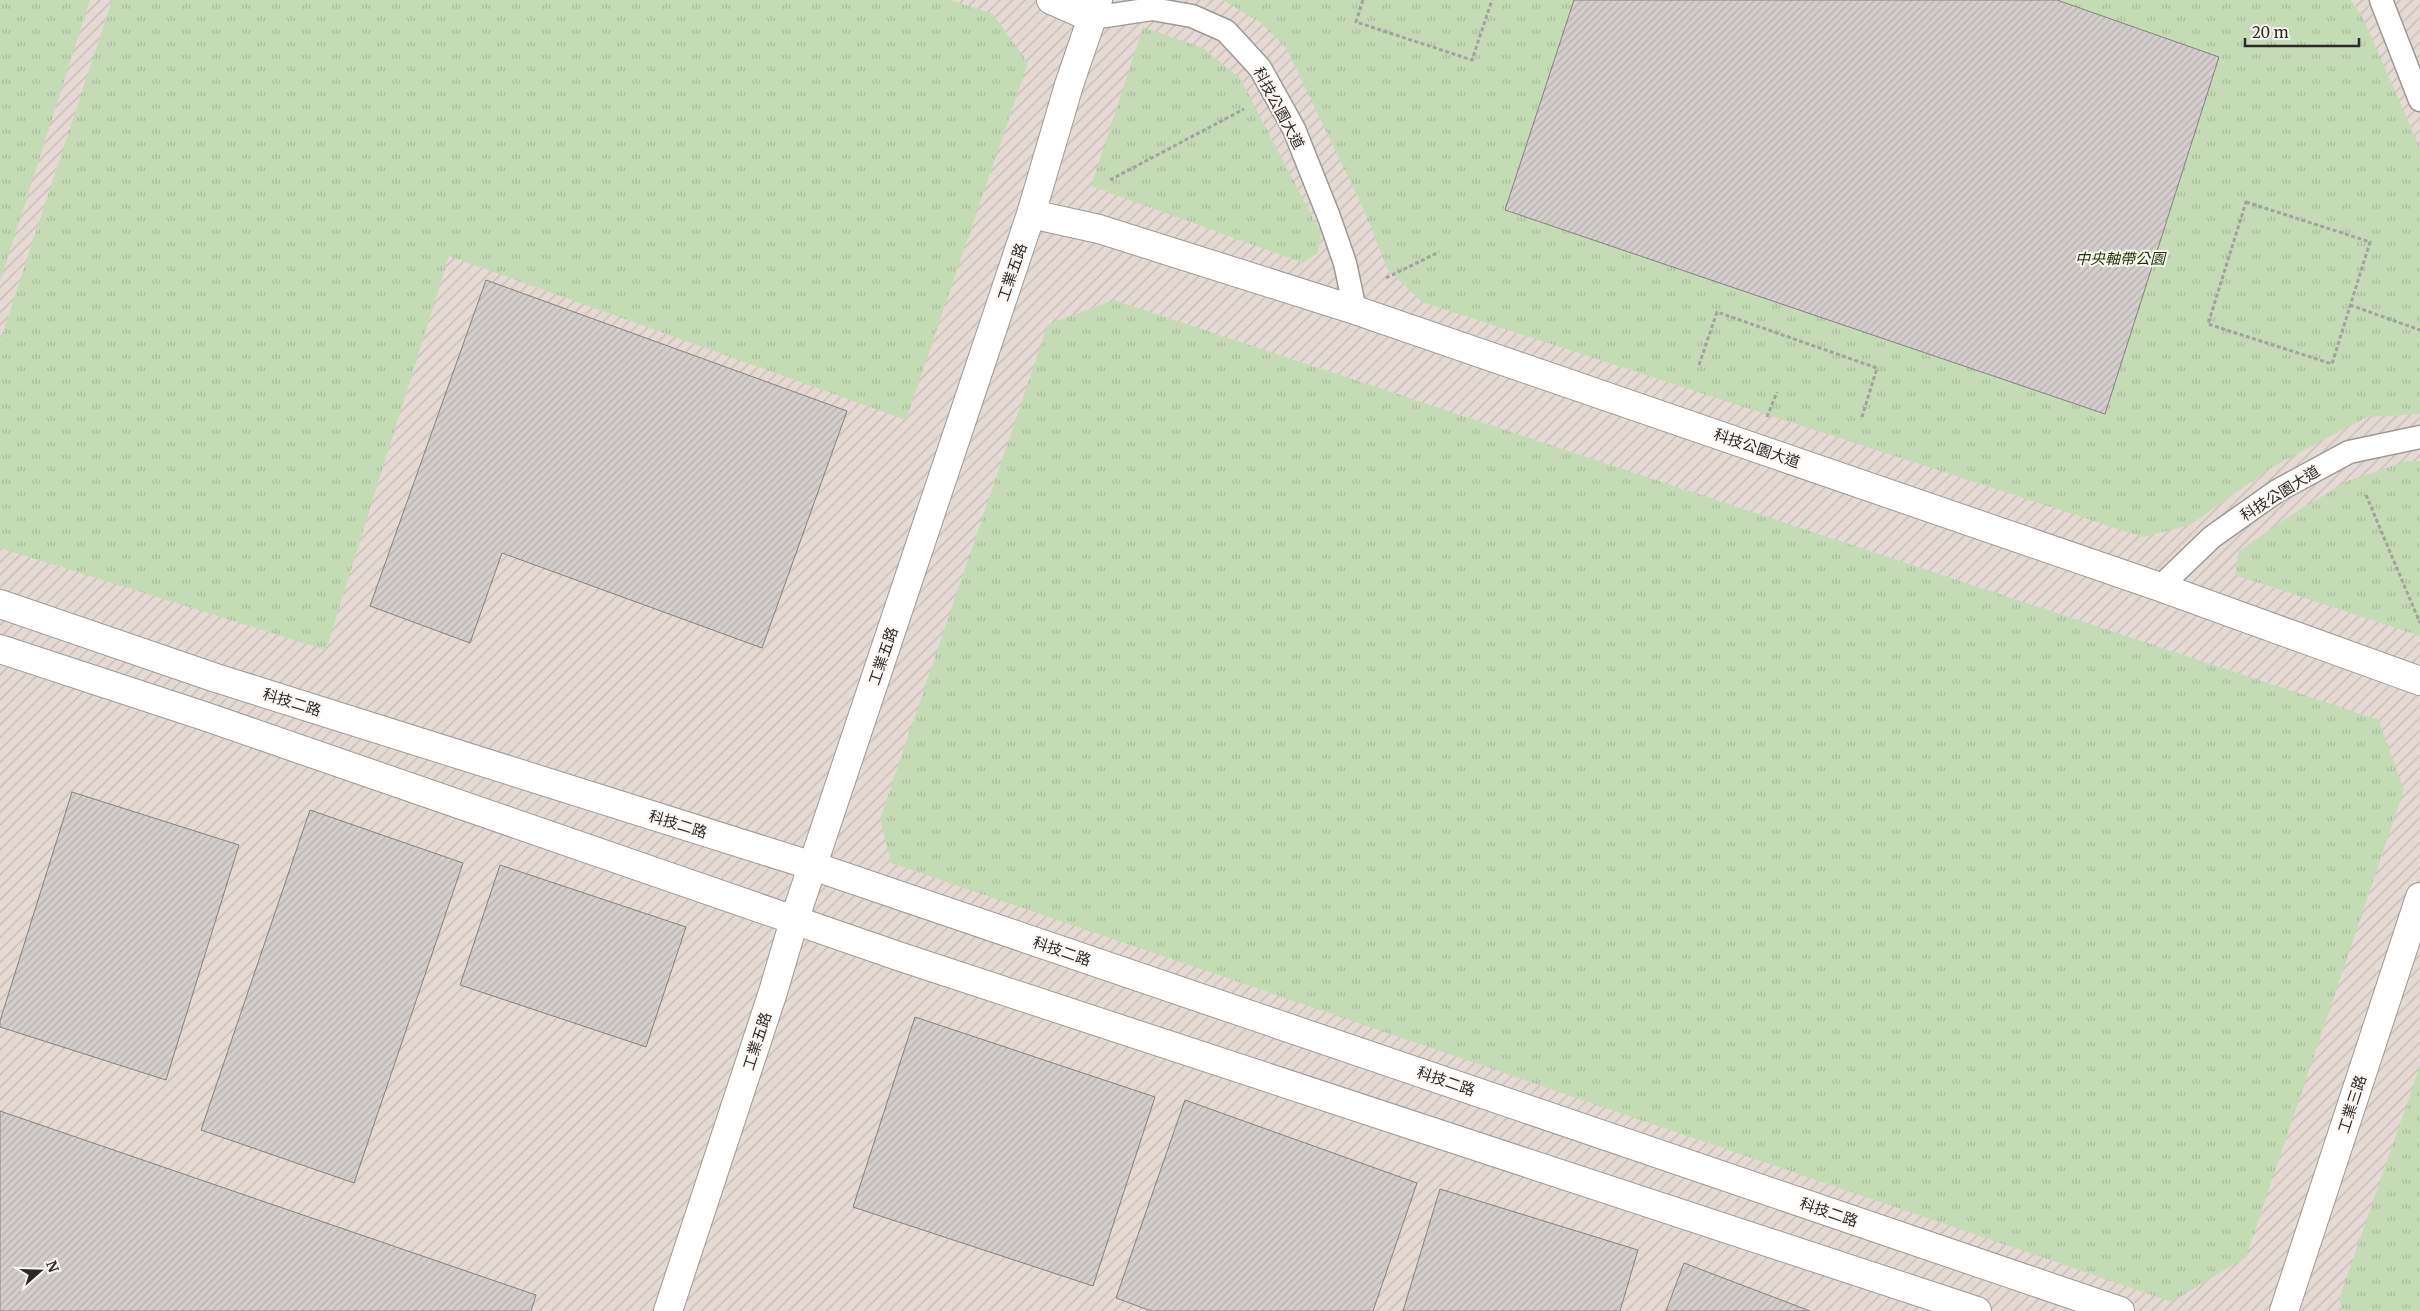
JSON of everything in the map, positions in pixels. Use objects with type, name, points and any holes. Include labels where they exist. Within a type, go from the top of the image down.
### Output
[{"type":"street","points":[[1051,0],[1095,9]]},
{"type":"street","name":"工業五路","points":[[668,1311],[774,992],[794,921],[1031,214],[1069,85],[1095,9]]},
{"type":"street","name":"科技公園大道","points":[[1031,214],[1099,229],[1355,310],[2160,587],[2420,681]]},
{"type":"street","name":"科技二路","points":[[0,604],[216,678],[813,866],[2120,1311]]},
{"type":"street","points":[[0,649],[204,716],[794,921],[1977,1311]]},
{"type":"street","name":"工業三路","points":[[2284,1311],[2420,897]]},
{"type":"lane","points":[[2381,0],[2420,100]]},
{"type":"lane","name":"科技公園大道","points":[[1095,9],[1152,9],[1192,16],[1226,31],[1260,68],[1294,129],[1326,209],[1345,263],[1355,310]]},
{"type":"lane","name":"科技公園大道","points":[[2160,587],[2212,537],[2277,491],[2349,452],[2420,437]]},
{"type":"path","points":[[1363,0],[1356,22],[1472,60],[1492,0]]},
{"type":"path","points":[[1110,180],[1244,110]]},
{"type":"path","points":[[2246,202],[2370,242],[2350,305],[2332,364],[2208,324],[2246,202]]},
{"type":"path","points":[[1386,278],[1439,252]]},
{"type":"path","points":[[2350,305],[2420,330]]},
{"type":"path","points":[[1699,365],[1717,312],[1877,368],[1862,420]]},
{"type":"path","points":[[2366,495],[2420,623]]},
{"type":"shaded area","points":[[0,0],[2420,0],[2420,1311],[0,1311]]},
{"type":"green space","points":[[0,0],[90,0],[0,282]]},
{"type":"green space","points":[[112,0],[951,0],[993,14],[1028,63],[906,420],[449,256],[326,650],[0,548],[0,341]]},
{"type":"green space","name":"中央軸帶公園","points":[[1223,0],[2351,0],[2363,18],[2420,148],[2420,414],[2367,417],[2274,466],[2190,525],[2143,537],[1422,302],[1388,270],[1363,208],[1286,48],[1261,23]]},
{"type":"green space","points":[[1143,27],[1203,48],[1240,78],[1321,233],[1318,253],[1303,263],[1091,186]]},
{"type":"green space","points":[[1114,300],[2379,720],[2404,790],[2246,1257],[2172,1302],[891,863],[880,819],[1048,324]]},
{"type":"green space","points":[[2406,461],[2420,461],[2420,636],[2235,575],[2239,551],[2288,517],[2347,481]]},
{"type":"green space","points":[[2420,1066],[2420,1311],[2343,1311],[2339,1299]]},
{"type":"building","points":[[1574,0],[2057,0],[2219,57],[2105,414],[1505,210]]},
{"type":"building","points":[[486,280],[847,411],[762,648],[502,553],[470,643],[370,606]]},
{"type":"building","points":[[72,792],[239,845],[166,1080],[0,1027],[0,1021]]},
{"type":"building","points":[[310,810],[463,863],[354,1183],[201,1130]]},
{"type":"building","points":[[500,865],[686,927],[646,1047],[460,985]]},
{"type":"building","points":[[915,1017],[1155,1097],[1093,1286],[853,1207]]},
{"type":"building","points":[[1185,1100],[1417,1183],[1373,1311],[1151,1311],[1116,1298]]},
{"type":"building","points":[[0,1111],[536,1295],[531,1311],[0,1311]]},
{"type":"building","points":[[1440,1189],[1638,1250],[1620,1311],[1403,1311]]},
{"type":"building","points":[[1684,1263],[1810,1311],[1666,1311]]}]
